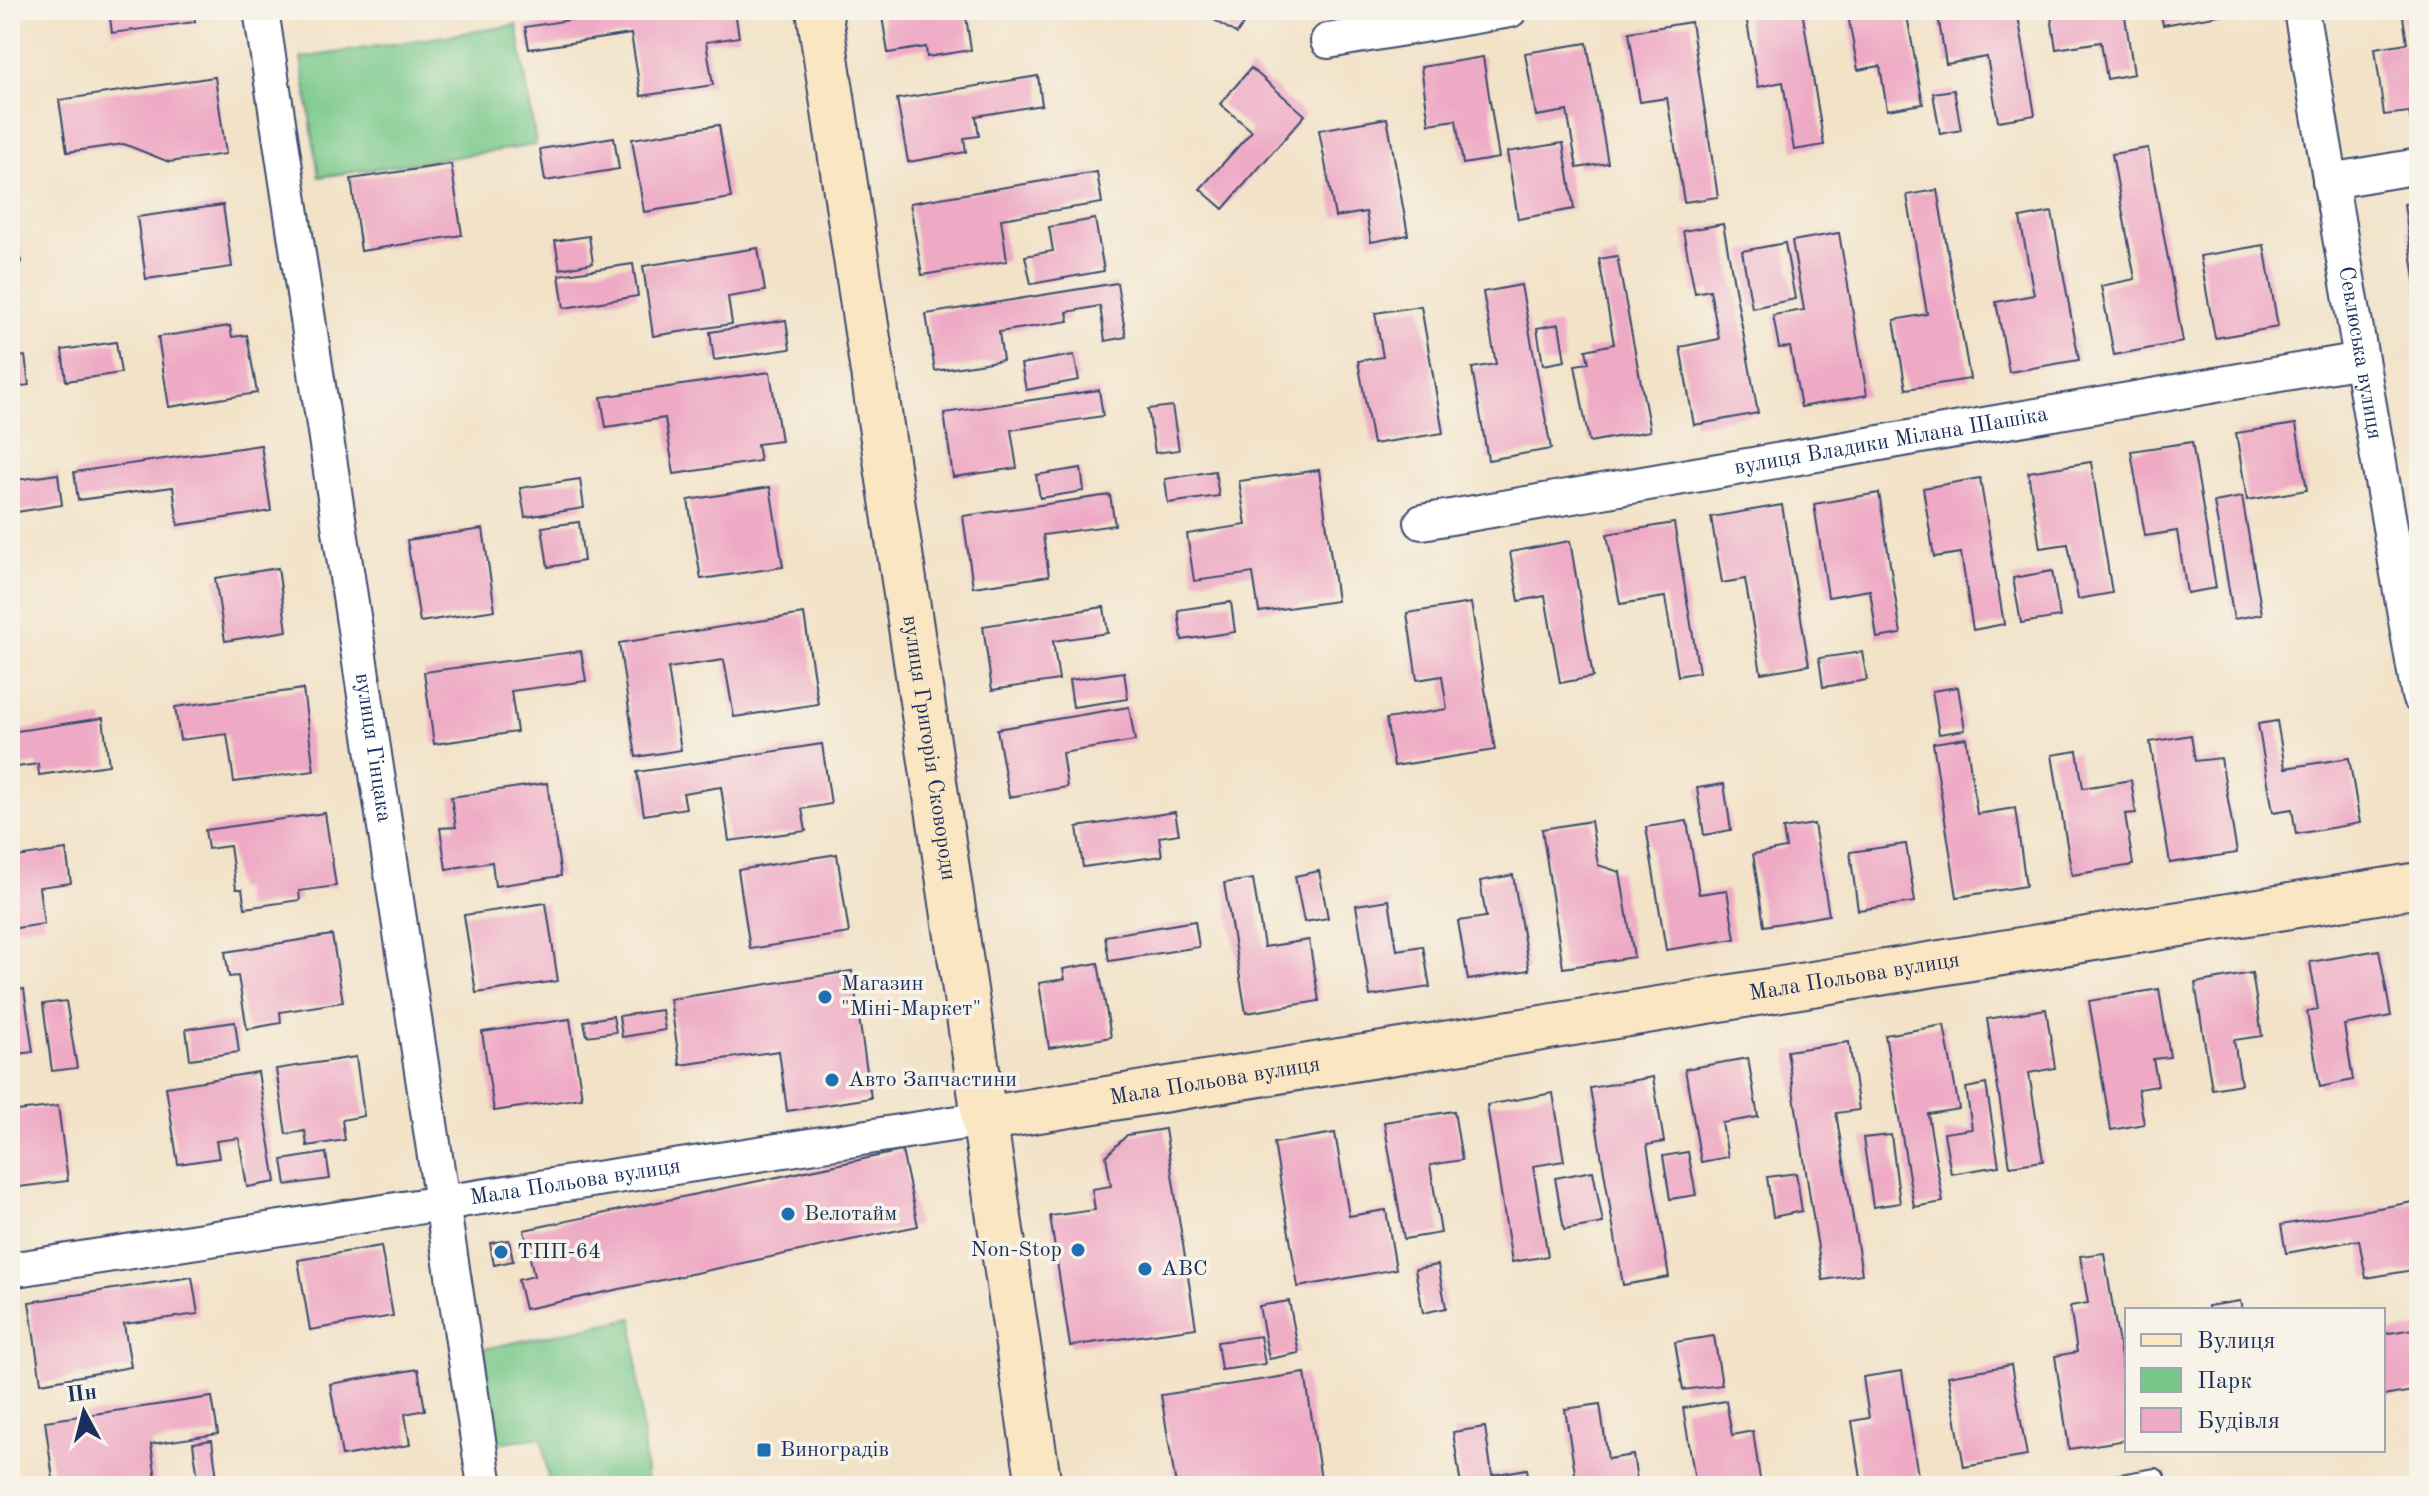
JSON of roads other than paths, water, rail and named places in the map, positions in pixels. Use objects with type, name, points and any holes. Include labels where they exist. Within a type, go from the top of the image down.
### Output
[{"type":"main road","name":"вулиця Григорія Сковороди","points":[[819,10],[1039,1486]]},
{"type":"main road","name":"Мала Польова вулиця","points":[[984,1119],[2419,885]]},
{"type":"street","name":"вулиця Гінцака","points":[[261,10],[485,1486]]},
{"type":"street","points":[[1328,41],[1510,10]]},
{"type":"street","name":"Севлюська вулиця","points":[[2301,10],[2419,696]]},
{"type":"street","points":[[2330,181],[2419,166]]},
{"type":"street","name":"вулиця Владики Мілана Шашіка","points":[[1422,522],[2361,360]]},
{"type":"street","name":"Мала Польова вулиця","points":[[10,1270],[984,1119]]},
{"type":"lane","points":[[2109,1486],[2155,1478]]},
{"type":"place","name":"Магазин \"Міні-Маркет\"","points":[[825,997]]},
{"type":"place","name":"Авто Запчастини","points":[[832,1080]]},
{"type":"place","name":"Велотайм","points":[[788,1214]]},
{"type":"place","name":"Non-Stop","points":[[1078,1250]]},
{"type":"place","name":"ТПП-64","points":[[501,1252]]},
{"type":"place","name":"ABC","points":[[1145,1269]]},
{"type":"place","name":"Виноградів","points":[[764,1450]]}]
